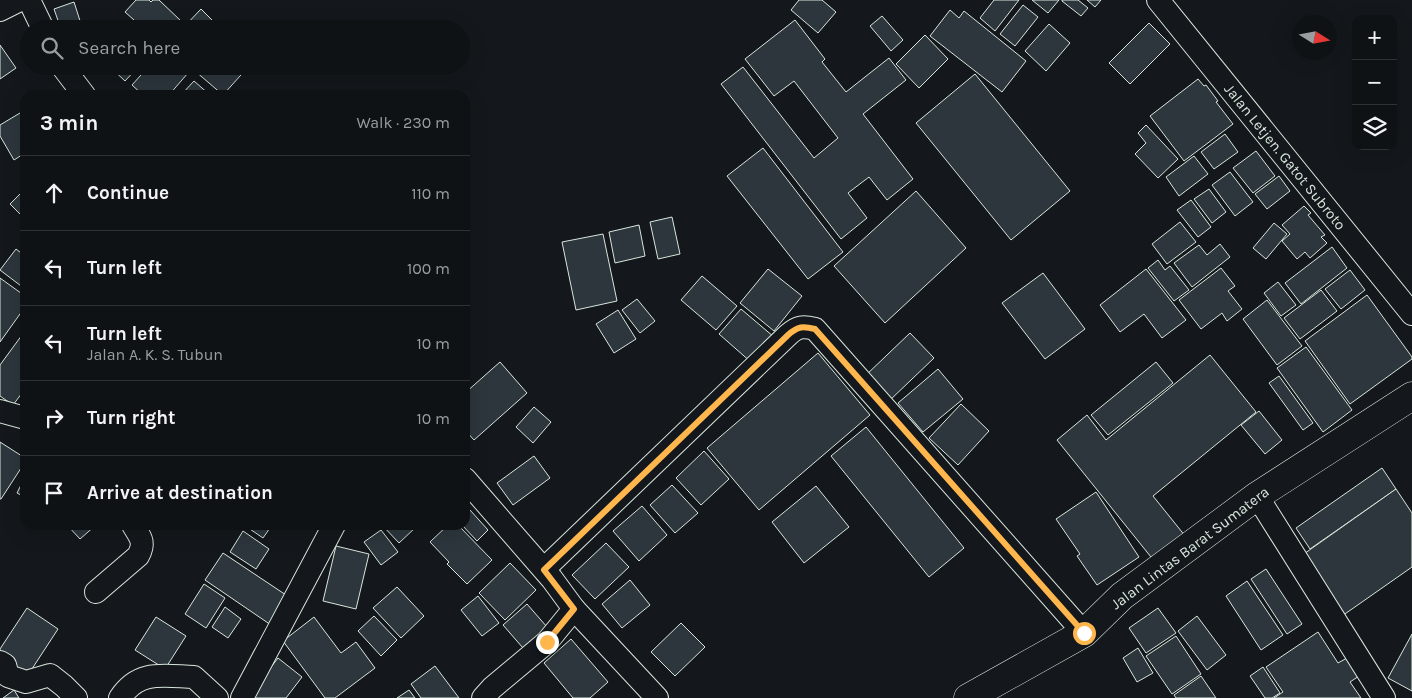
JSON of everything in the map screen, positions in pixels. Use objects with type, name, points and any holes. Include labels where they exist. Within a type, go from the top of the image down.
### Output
[{"type":"highway","name":"Jalan Lintas Barat Sumatera","points":[[968,698],[1084,633],[1122,596],[1257,496],[1412,396]]},
{"type":"street","points":[[0,10],[20,0]]},
{"type":"street","points":[[30,0],[38,20]]},
{"type":"street","name":"Jalan Letjen. Gatot Subroto","points":[[1158,0],[1412,314]]},
{"type":"street","points":[[69,75],[80,90]]},
{"type":"street","points":[[544,570],[794,329],[805,326],[815,329],[1084,633]]},
{"type":"street","points":[[0,411],[20,417]]},
{"type":"street","points":[[470,485],[544,570],[574,609],[658,698]]},
{"type":"street","points":[[1257,496],[1384,698]]},
{"type":"street","points":[[96,592],[138,556],[142,544],[141,538],[135,530]]},
{"type":"street","points":[[242,698],[331,530]]},
{"type":"street","points":[[482,698],[547,642],[574,609]]},
{"type":"street","points":[[0,662],[5,665],[8,676],[26,682],[50,675],[76,698]]},
{"type":"street","points":[[120,698],[125,690],[137,681],[150,676],[194,677],[217,698]]},
{"type":"building","points":[[136,0],[149,0],[151,2],[159,0],[180,20],[134,20],[125,12]]},
{"type":"building","points":[[799,0],[822,0],[836,12],[818,33],[791,10]]},
{"type":"building","points":[[994,0],[1019,0],[995,31],[980,18]]},
{"type":"building","points":[[1032,0],[1059,0],[1048,13]]},
{"type":"building","points":[[1062,0],[1078,0],[1088,8],[1081,16]]},
{"type":"building","points":[[1087,0],[1101,0],[1095,7]]},
{"type":"building","points":[[74,2],[80,20],[58,20],[54,9]]},
{"type":"building","points":[[1023,5],[1038,17],[1015,46],[1000,34]]},
{"type":"building","points":[[201,9],[212,20],[191,20]]},
{"type":"building","points":[[950,10],[959,18],[964,11],[1026,61],[1002,92],[930,36]]},
{"type":"building","points":[[882,16],[903,40],[891,51],[870,26]]},
{"type":"building","points":[[795,20],[825,59],[822,62],[846,92],[889,58],[906,80],[863,114],[913,179],[887,200],[869,177],[848,193],[867,218],[841,239],[721,84],[743,67],[814,158],[838,138],[794,81],[774,96],[745,59]]},
{"type":"building","points":[[1149,23],[1170,44],[1130,84],[1109,63]]},
{"type":"building","points":[[1049,24],[1070,43],[1046,71],[1025,51]]},
{"type":"building","points":[[925,35],[948,59],[919,88],[896,64]]},
{"type":"building","points":[[0,45],[16,68],[0,79]]},
{"type":"building","points":[[975,74],[1070,191],[1011,240],[916,123]]},
{"type":"building","points":[[119,75],[131,75],[125,81]]},
{"type":"building","points":[[141,75],[186,75],[173,90],[138,90],[132,85]]},
{"type":"building","points":[[200,75],[241,75],[227,90],[217,90]]},
{"type":"building","points":[[1198,79],[1204,86],[1206,85],[1233,124],[1184,161],[1150,116]]},
{"type":"building","points":[[194,81],[204,90],[186,90]]},
{"type":"building","points":[[20,113],[20,156],[14,160],[0,136],[0,125]]},
{"type":"building","points":[[1146,125],[1178,159],[1158,178],[1135,154],[1146,143],[1138,133]]},
{"type":"building","points":[[1225,134],[1238,152],[1214,169],[1201,152]]},
{"type":"building","points":[[763,148],[843,252],[808,279],[727,176]]},
{"type":"building","points":[[1256,151],[1275,176],[1253,193],[1233,168]]},
{"type":"building","points":[[1194,156],[1208,174],[1179,196],[1166,177]]},
{"type":"building","points":[[1230,172],[1253,202],[1235,216],[1212,185]]},
{"type":"building","points":[[1279,176],[1290,191],[1267,209],[1255,194]]},
{"type":"building","points":[[1209,189],[1226,212],[1212,223],[1194,199]]},
{"type":"building","points":[[916,191],[966,248],[885,323],[834,266]]},
{"type":"building","points":[[20,194],[20,214],[10,204]]},
{"type":"building","points":[[1191,200],[1211,227],[1198,237],[1177,210]]},
{"type":"building","points":[[1304,206],[1311,213],[1308,215],[1325,235],[1321,237],[1327,243],[1310,258],[1305,252],[1297,259],[1282,241],[1290,234],[1282,225]]},
{"type":"building","points":[[672,217],[680,254],[658,259],[650,222]]},
{"type":"building","points":[[1180,222],[1196,242],[1167,264],[1152,244]]},
{"type":"building","points":[[1274,223],[1287,234],[1266,259],[1253,248]]},
{"type":"building","points":[[639,225],[645,256],[615,263],[609,232]]},
{"type":"building","points":[[603,234],[617,301],[576,310],[562,242]]},
{"type":"building","points":[[1220,244],[1230,257],[1192,287],[1174,263],[1199,245],[1207,255]]},
{"type":"building","points":[[1332,247],[1347,268],[1301,304],[1285,283]]},
{"type":"building","points":[[16,249],[20,252],[20,285],[0,270]]},
{"type":"building","points":[[1158,260],[1165,270],[1170,266],[1189,290],[1174,301],[1148,268]]},
{"type":"building","points":[[1221,268],[1235,286],[1228,291],[1242,309],[1227,321],[1222,313],[1201,329],[1179,300]]},
{"type":"building","points":[[768,269],[802,296],[774,331],[740,303]]},
{"type":"building","points":[[1146,269],[1186,320],[1162,338],[1144,314],[1120,332],[1100,305]]},
{"type":"building","points":[[1350,270],[1365,290],[1341,309],[1325,289]]},
{"type":"building","points":[[1043,273],[1085,329],[1045,359],[1002,303]]},
{"type":"building","points":[[702,276],[737,306],[716,330],[681,300]]},
{"type":"building","points":[[0,278],[20,292],[20,314],[0,342]]},
{"type":"building","points":[[1278,282],[1296,305],[1281,316],[1264,293]]},
{"type":"building","points":[[1321,290],[1337,311],[1300,339],[1284,318]]},
{"type":"building","points":[[1367,295],[1412,359],[1350,404],[1305,341]]},
{"type":"building","points":[[637,299],[655,321],[640,333],[622,310]]},
{"type":"building","points":[[1267,300],[1302,346],[1277,365],[1243,319]]},
{"type":"building","points":[[741,309],[774,337],[752,363],[719,334]]},
{"type":"building","points":[[618,310],[636,339],[614,353],[596,324]]},
{"type":"building","points":[[910,333],[934,358],[888,402],[864,377]]},
{"type":"building","points":[[20,338],[20,396],[13,405],[0,396],[0,365]]},
{"type":"building","points":[[1306,347],[1352,410],[1323,432],[1277,368]]},
{"type":"building","points":[[818,353],[870,415],[759,510],[707,448]]},
{"type":"building","points":[[1210,355],[1256,412],[1153,496],[1186,537],[1155,562],[1057,440],[1087,415],[1106,440]]},
{"type":"building","points":[[500,362],[527,393],[474,440],[470,436],[470,389]]},
{"type":"building","points":[[1156,362],[1173,383],[1108,435],[1091,415]]},
{"type":"building","points":[[938,369],[963,399],[923,432],[898,403]]},
{"type":"building","points":[[1279,376],[1313,423],[1303,430],[1269,383]]},
{"type":"building","points":[[961,404],[989,431],[958,465],[929,438]]},
{"type":"building","points":[[534,407],[551,422],[533,443],[516,427]]},
{"type":"building","points":[[1259,411],[1282,440],[1265,454],[1241,425]]},
{"type":"building","points":[[866,427],[964,548],[929,577],[831,456]]},
{"type":"building","points":[[0,442],[20,455],[20,470],[0,499]]},
{"type":"building","points":[[704,451],[729,479],[701,505],[676,478]]},
{"type":"building","points":[[534,456],[550,478],[513,505],[497,483]]},
{"type":"building","points":[[1382,468],[1396,489],[1310,549],[1296,528]]},
{"type":"building","points":[[672,485],[698,513],[675,533],[650,505]]},
{"type":"building","points":[[816,486],[849,527],[804,563],[772,522]]},
{"type":"building","points":[[1396,489],[1412,513],[1412,567],[1342,616],[1301,556]]},
{"type":"building","points":[[1096,492],[1139,557],[1097,585],[1077,556],[1080,554],[1056,519]]},
{"type":"building","points":[[642,506],[667,535],[639,561],[613,531]]},
{"type":"building","points":[[470,510],[488,530],[477,541],[467,530],[470,530]]},
{"type":"building","points":[[72,530],[90,530],[80,539]]},
{"type":"building","points":[[251,530],[269,530],[263,538]]},
{"type":"building","points":[[381,530],[398,552],[381,565],[364,542]]},
{"type":"building","points":[[387,530],[413,530],[399,543]]},
{"type":"building","points":[[443,530],[463,530],[492,560],[467,584],[447,564],[449,562],[430,542]]},
{"type":"building","points":[[243,531],[269,549],[256,569],[230,552]]},
{"type":"building","points":[[606,543],[629,567],[595,599],[572,575]]},
{"type":"building","points":[[336,546],[369,554],[356,609],[323,601]]},
{"type":"building","points":[[223,553],[289,597],[271,625],[205,580]]},
{"type":"building","points":[[510,563],[536,590],[505,620],[479,593]]},
{"type":"building","points":[[1266,569],[1302,624],[1287,634],[1251,579]]},
{"type":"building","points":[[630,580],[650,605],[622,628],[602,604]]},
{"type":"building","points":[[1247,581],[1283,635],[1261,650],[1226,596]]},
{"type":"building","points":[[204,584],[225,598],[206,628],[185,614]]},
{"type":"building","points":[[397,587],[424,616],[401,638],[373,608]]},
{"type":"building","points":[[478,596],[499,623],[482,636],[461,610]]},
{"type":"building","points":[[527,604],[547,627],[523,648],[503,625]]},
{"type":"building","points":[[225,607],[241,619],[228,638],[212,627]]},
{"type":"building","points":[[27,608],[58,629],[28,675],[0,657],[0,649]]},
{"type":"building","points":[[1158,608],[1176,633],[1146,653],[1129,628]]},
{"type":"building","points":[[374,616],[397,640],[381,656],[358,631]]},
{"type":"building","points":[[1197,616],[1226,655],[1207,670],[1178,631]]},
{"type":"building","points":[[156,617],[186,636],[165,669],[135,650]]},
{"type":"building","points":[[314,617],[341,653],[356,642],[375,668],[335,698],[325,698],[283,641]]},
{"type":"building","points":[[681,623],[705,647],[675,676],[651,652]]},
{"type":"building","points":[[1318,632],[1338,663],[1347,658],[1359,676],[1350,682],[1361,698],[1274,698],[1283,692],[1266,667]]},
{"type":"building","points":[[1412,634],[1412,691],[1388,678]]},
{"type":"building","points":[[1176,636],[1201,674],[1172,694],[1146,656]]},
{"type":"building","points":[[571,639],[608,682],[590,698],[573,698],[544,663]]},
{"type":"building","points":[[1138,648],[1153,673],[1137,682],[1123,658]]},
{"type":"building","points":[[278,658],[302,677],[286,698],[247,698]]},
{"type":"building","points":[[435,666],[459,698],[421,698],[411,684]]},
{"type":"building","points":[[1263,667],[1280,693],[1272,698],[1265,698],[1250,676]]},
{"type":"building","points":[[1201,676],[1216,698],[1176,698],[1174,695]]},
{"type":"building","points":[[14,690],[19,698],[3,698]]},
{"type":"building","points":[[409,690],[415,698],[397,698]]},
{"type":"route","points":[[547,642],[574,609],[544,570],[794,329],[805,326],[815,329],[1084,633]]}]
